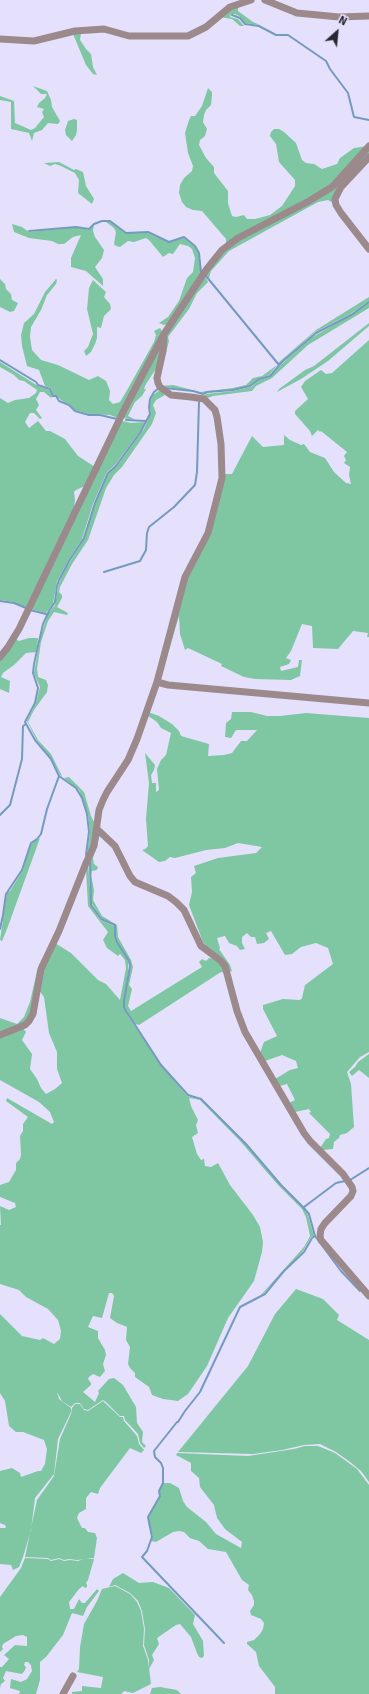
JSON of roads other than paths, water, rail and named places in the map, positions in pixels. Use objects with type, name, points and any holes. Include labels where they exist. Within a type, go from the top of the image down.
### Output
[{"type":"street","points":[[0,39],[34,41],[75,31],[104,29],[129,36],[188,36],[206,27],[230,7],[251,0]]},
{"type":"street","points":[[265,0],[297,13],[339,17],[369,16]]},
{"type":"street","points":[[0,657],[19,629],[125,408],[164,334],[206,270],[222,250],[238,238],[309,201],[332,187],[369,146]]},
{"type":"street","points":[[369,157],[341,187],[335,198],[336,205],[369,249]]},
{"type":"street","points":[[0,1035],[25,1025],[29,1022],[33,1014],[41,969],[59,931],[94,846],[99,810],[107,792],[122,771],[133,750],[157,682],[182,587],[189,566],[208,533],[222,478],[220,436],[218,417],[215,410],[204,399],[192,396],[171,395],[164,392],[158,383],[164,334]]},
{"type":"street","points":[[157,682],[168,685],[369,703]]},
{"type":"street","points":[[97,829],[115,846],[130,876],[135,882],[168,896],[176,902],[184,910],[201,946],[221,961],[225,966],[237,1011],[245,1032],[304,1133],[343,1174],[352,1187],[353,1191],[351,1196],[325,1223],[321,1229],[320,1236],[321,1240],[369,1296]]},
{"type":"street","points":[[63,1694],[73,1676]]},
{"type":"waterway","points":[[232,15],[240,18],[245,24],[259,26],[276,35],[288,35],[326,61],[330,69],[348,93],[354,117],[369,120]]},
{"type":"waterway","points":[[29,231],[76,227],[89,229],[94,224],[102,221],[110,221],[126,233],[148,232],[169,242],[184,237],[195,246],[199,253],[201,272]]},
{"type":"waterway","points":[[206,276],[279,365]]},
{"type":"waterway","points":[[165,388],[193,391],[203,394],[207,392],[233,390],[250,386],[259,379],[270,376],[282,362],[316,333],[351,315],[369,302]]},
{"type":"waterway","points":[[0,360],[36,382],[38,385],[50,389],[53,396],[56,396],[59,401],[69,405],[75,411],[89,415],[100,415],[117,419]]},
{"type":"waterway","points":[[86,855],[89,832],[87,814],[82,798],[76,788],[59,776],[51,759],[35,740],[25,722],[35,703],[38,688],[33,673],[34,664],[43,624],[55,602],[59,580],[84,538],[95,503],[108,473],[115,467],[140,433],[150,414],[150,399],[154,392],[159,388]]},
{"type":"waterway","points":[[104,572],[140,561],[146,550],[147,533],[149,527],[174,507],[195,485],[197,472],[199,402]]},
{"type":"waterway","points":[[126,420],[146,421]]},
{"type":"waterway","points":[[0,601],[14,603],[26,608]]},
{"type":"waterway","points":[[30,610],[46,614]]},
{"type":"waterway","points":[[0,815],[10,805],[22,759],[23,726],[26,724]]},
{"type":"waterway","points":[[0,929],[6,894],[22,870],[31,843],[41,834],[47,809],[59,776]]},
{"type":"waterway","points":[[90,862],[91,905],[101,919],[115,925],[115,936],[117,942],[129,961],[130,966],[124,1001],[126,1011],[161,1065],[188,1095],[201,1099],[246,1144],[281,1185],[309,1214],[315,1236],[341,1271],[360,1291]]},
{"type":"waterway","points":[[350,1180],[369,1168]]},
{"type":"waterway","points":[[304,1207],[336,1183],[345,1181]]},
{"type":"waterway","points":[[224,1643],[142,1557],[147,1551],[152,1537],[148,1517],[160,1496],[159,1491],[163,1483],[163,1468],[161,1463],[155,1457],[154,1451],[200,1392],[240,1307],[265,1294],[284,1271],[304,1252],[312,1238],[315,1236]]}]
